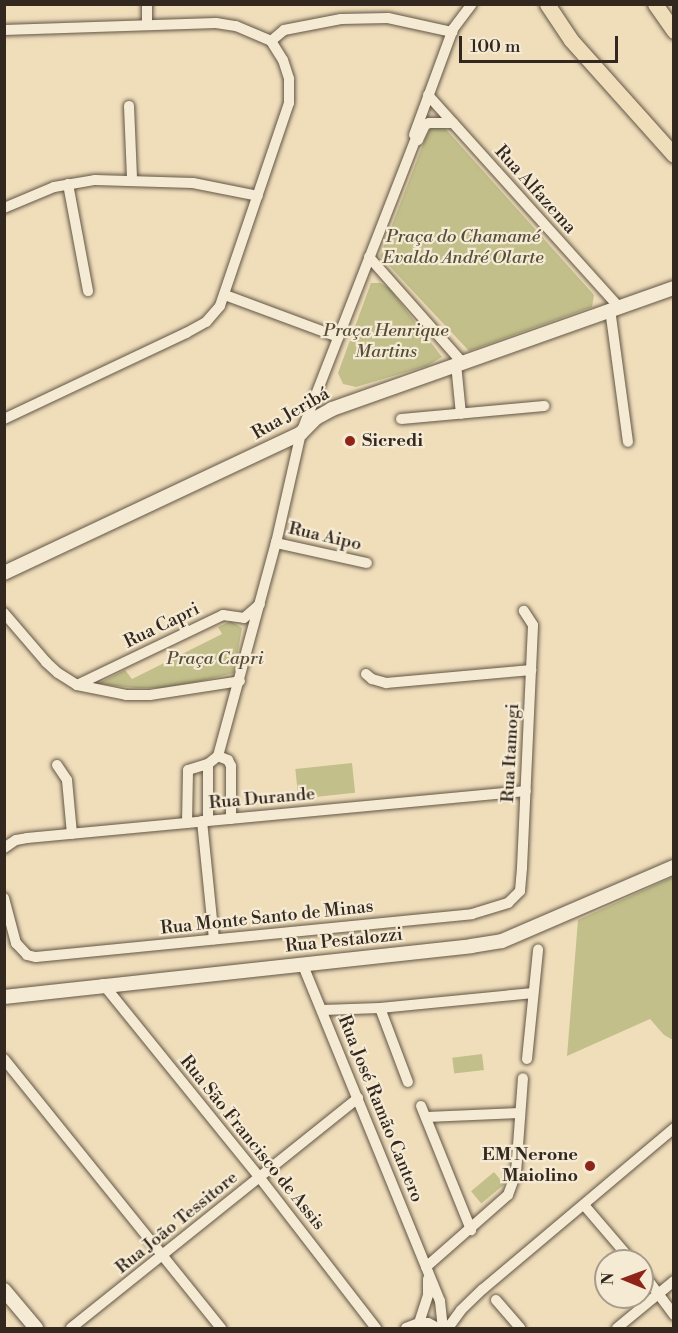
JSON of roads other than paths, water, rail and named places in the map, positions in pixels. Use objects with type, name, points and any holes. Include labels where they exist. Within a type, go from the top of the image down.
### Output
[{"type":"main road","points":[[547,4],[570,40],[674,155]]},
{"type":"main road","points":[[655,4],[674,31]]},
{"type":"street","points":[[147,4],[147,24]]},
{"type":"street","points":[[415,141],[413,133],[452,32],[472,4]]},
{"type":"street","points":[[271,41],[284,30],[341,19],[388,18],[452,32]]},
{"type":"street","points":[[4,30],[147,24],[216,23],[236,26],[271,41],[283,60],[289,80],[290,103],[225,295],[220,306],[206,322],[4,420]]},
{"type":"street","name":"Rua Alfazema","points":[[428,96],[614,308]]},
{"type":"street","points":[[129,106],[132,179]]},
{"type":"street","points":[[187,823],[188,770],[208,764],[219,752],[276,543],[301,433],[415,141],[418,140],[425,125],[429,123],[453,123]]},
{"type":"street","points":[[4,208],[68,183],[132,179],[193,183],[258,196]]},
{"type":"street","points":[[68,183],[88,291]]},
{"type":"street","points":[[369,257],[459,363],[461,414]]},
{"type":"street","name":"Rua Jeribá","points":[[4,573],[301,433],[316,418],[332,409],[674,288]]},
{"type":"street","points":[[225,295],[338,337]]},
{"type":"street","points":[[614,308],[628,442]]},
{"type":"street","points":[[401,419],[544,406]]},
{"type":"street","name":"Rua Aipo","points":[[276,543],[367,563]]},
{"type":"street","name":"Rua Capri","points":[[77,685],[223,615],[244,618],[260,604]]},
{"type":"street","name":"Rua Itamogi","points":[[515,899],[520,891],[533,625],[524,611]]},
{"type":"street","points":[[4,613],[58,674],[77,685],[103,692],[150,695],[240,681]]},
{"type":"street","points":[[366,674],[372,679],[386,683],[531,670]]},
{"type":"street","points":[[219,752],[231,766],[231,819]]},
{"type":"street","points":[[208,764],[205,821],[214,939]]},
{"type":"street","points":[[57,765],[67,780],[72,834]]},
{"type":"street","name":"Rua Durande","points":[[4,848],[16,840],[526,791]]},
{"type":"street","name":"Rua Pestalozzi","points":[[4,997],[103,984],[502,941],[674,867]]},
{"type":"street","name":"Rua Monte Santo de Minas","points":[[4,898],[16,943],[27,956],[36,957],[472,914],[491,910],[515,899]]},
{"type":"street","points":[[527,1059],[538,950]]},
{"type":"street","name":"Rua José Ramão Cantero","points":[[302,963],[440,1301],[441,1329]]},
{"type":"street","name":"Rua São Francisco de Assis","points":[[103,984],[377,1327]]},
{"type":"street","points":[[323,1010],[380,1008],[533,993]]},
{"type":"street","points":[[380,1008],[408,1082]]},
{"type":"street","points":[[4,1059],[221,1329]]},
{"type":"street","points":[[418,1323],[428,1295],[426,1267],[471,1230],[508,1195],[513,1186],[523,1078]]},
{"type":"street","name":"Rua João Tessitore","points":[[71,1329],[358,1098]]},
{"type":"street","points":[[421,1106],[471,1230]]},
{"type":"street","points":[[426,1117],[520,1113]]},
{"type":"street","points":[[448,1329],[462,1310],[483,1289],[674,1128]]},
{"type":"street","points":[[584,1205],[622,1249]]},
{"type":"street","points":[[616,1329],[674,1281]]},
{"type":"street","points":[[654,1288],[656,1295],[674,1314]]},
{"type":"street","points":[[4,1290],[36,1329]]},
{"type":"street","points":[[496,1300],[520,1329]]},
{"type":"street","points":[[406,1329],[418,1323],[428,1323],[441,1329]]},
{"type":"place","name":"Sicredi","points":[[350,441]]},
{"type":"place","name":"EM Nerone Maiolino","points":[[590,1166]]},
{"type":"park label","name":"Praça do Chamamé Evaldo André Olarte","points":[[463,248]]},
{"type":"park label","name":"Praça Henrique Martins","points":[[386,342]]},
{"type":"park label","name":"Praça Capri","points":[[215,659]]}]
